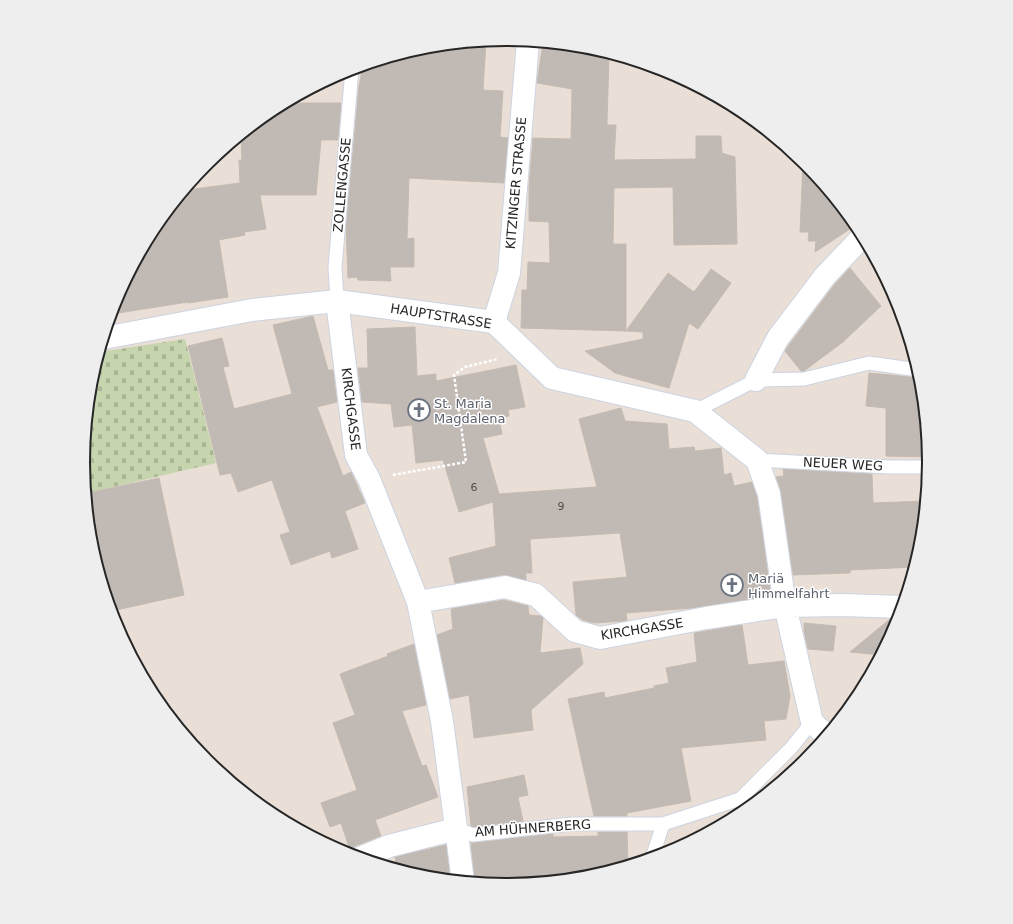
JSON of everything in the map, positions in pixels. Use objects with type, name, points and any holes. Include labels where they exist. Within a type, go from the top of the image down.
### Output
[{"type":"street","name":"KITZINGER STRASSE","points":[[494,322],[509,273],[528,47]]},
{"type":"street","points":[[756,380],[778,338],[825,276],[858,241]]},
{"type":"street","name":"HAUPTSTRASSE","points":[[110,337],[252,310],[337,301],[494,322],[552,378],[695,410],[756,460],[770,494],[785,606]]},
{"type":"street","name":"KIRCHGASSE","points":[[337,301],[356,455],[369,480],[418,602],[442,721],[456,829]]},
{"type":"street","name":"KIRCHGASSE","points":[[418,602],[505,587],[536,595],[575,631],[600,638],[706,618],[785,606],[896,606]]},
{"type":"street","name":"AM HÜHNERBERG","points":[[785,606],[819,729]]},
{"type":"street","points":[[369,854],[389,846],[456,829]]},
{"type":"street","name":"AM HÜHNERBERG","points":[[456,829],[462,875]]},
{"type":"lane","name":"ZOLLENGASSE","points":[[337,301],[334,267],[351,76]]},
{"type":"lane","points":[[695,410],[756,380],[804,379],[869,363],[912,369]]},
{"type":"lane","name":"NEUER WEG","points":[[756,460],[889,467],[922,467]]},
{"type":"lane","name":"AM HÜHNERBERG","points":[[456,829],[473,835],[571,824],[663,824],[740,799],[791,748],[819,729]]},
{"type":"lane","points":[[654,850],[663,824]]},
{"type":"path","points":[[369,480],[466,462],[454,376],[465,367],[525,353]]},
{"type":"green space","points":[[185,339],[216,463],[91,492],[91,435],[98,381],[106,351]]},
{"type":"building","points":[[486,47],[483,90],[503,91],[500,137],[508,138],[504,183],[409,178],[407,239],[414,238],[414,267],[390,267],[391,281],[358,280],[357,277],[348,278],[346,227],[359,86],[362,72],[373,68],[425,54]]},
{"type":"building","points":[[542,48],[588,54],[609,59],[607,125],[616,125],[614,160],[696,159],[696,136],[721,136],[722,153],[735,157],[737,244],[674,245],[673,187],[614,188],[613,244],[626,244],[626,331],[521,328],[522,290],[527,290],[528,262],[550,263],[549,222],[529,221],[529,187],[533,138],[571,139],[572,89],[537,83]]},
{"type":"building","points":[[297,103],[341,103],[338,140],[321,140],[316,195],[260,195],[266,229],[244,232],[245,235],[219,240],[228,297],[118,313],[133,278],[146,254],[176,209],[193,189],[240,183],[239,160],[242,160],[241,142],[275,116]]},
{"type":"building","points":[[803,170],[837,209],[850,229],[815,252],[816,241],[808,241],[809,232],[800,232]]},
{"type":"building","points":[[850,268],[881,306],[843,342],[804,371],[801,371],[785,351],[835,284]]},
{"type":"building","points":[[711,269],[731,283],[698,329],[689,323],[669,388],[615,373],[585,351],[643,339],[643,332],[626,331],[668,273],[694,292]]},
{"type":"building","points":[[313,316],[328,370],[333,370],[337,402],[317,407],[343,476],[351,472],[365,503],[345,511],[358,549],[332,558],[330,551],[291,565],[280,535],[290,532],[272,480],[238,492],[231,473],[220,475],[188,346],[222,338],[229,366],[223,367],[234,409],[292,394],[273,325]]},
{"type":"building","points":[[415,327],[417,376],[436,374],[436,381],[516,365],[525,407],[508,410],[509,416],[499,418],[502,434],[483,438],[499,494],[597,487],[579,419],[621,408],[625,421],[667,424],[669,449],[694,447],[695,451],[721,448],[724,475],[731,473],[734,486],[752,482],[757,497],[771,596],[692,608],[626,613],[627,620],[624,621],[594,623],[583,620],[576,615],[573,582],[627,577],[620,533],[530,539],[532,573],[526,573],[526,580],[503,575],[455,583],[449,558],[496,546],[493,502],[459,512],[443,460],[416,463],[412,425],[394,427],[391,404],[362,402],[358,368],[368,368],[367,329]]},
{"type":"building","points":[[869,373],[914,377],[922,435],[922,457],[886,456],[886,408],[866,406]]},
{"type":"building","points":[[783,469],[872,474],[873,503],[921,501],[915,543],[909,567],[850,570],[850,573],[793,575],[781,492],[776,477],[784,476]]},
{"type":"building","points":[[159,478],[184,595],[118,610],[98,543],[91,492]]},
{"type":"building","points":[[504,600],[528,606],[529,615],[541,616],[543,618],[540,653],[580,648],[583,664],[531,710],[533,730],[474,738],[469,695],[450,699],[437,635],[453,629],[451,609]]},
{"type":"building","points":[[890,619],[892,619],[875,654],[850,652]]},
{"type":"building","points":[[804,623],[836,626],[833,651],[808,649],[804,631]]},
{"type":"building","points":[[742,625],[748,665],[784,661],[790,696],[786,719],[764,721],[766,740],[681,748],[691,801],[627,813],[627,816],[594,816],[568,699],[604,692],[605,698],[654,688],[654,686],[669,683],[666,668],[697,662],[694,633]]},
{"type":"building","points":[[414,644],[426,705],[402,711],[422,766],[426,765],[438,797],[375,820],[381,836],[352,848],[349,847],[341,823],[330,827],[321,803],[357,790],[333,723],[355,715],[340,674],[388,656],[387,654]]},
{"type":"building","points":[[524,775],[528,795],[518,797],[523,821],[474,827],[471,826],[467,787]]},
{"type":"building","points":[[598,832],[627,832],[628,860],[588,870],[534,877],[506,878],[474,876],[471,843],[553,834],[553,837],[598,836]]},
{"type":"building","points":[[446,845],[449,874],[399,864],[396,863],[395,857]]},
{"type":"place","name":"St. Maria Magdalena","points":[[419,410]]},
{"type":"place","name":"Mariä Himmelfahrt","points":[[732,585]]}]
